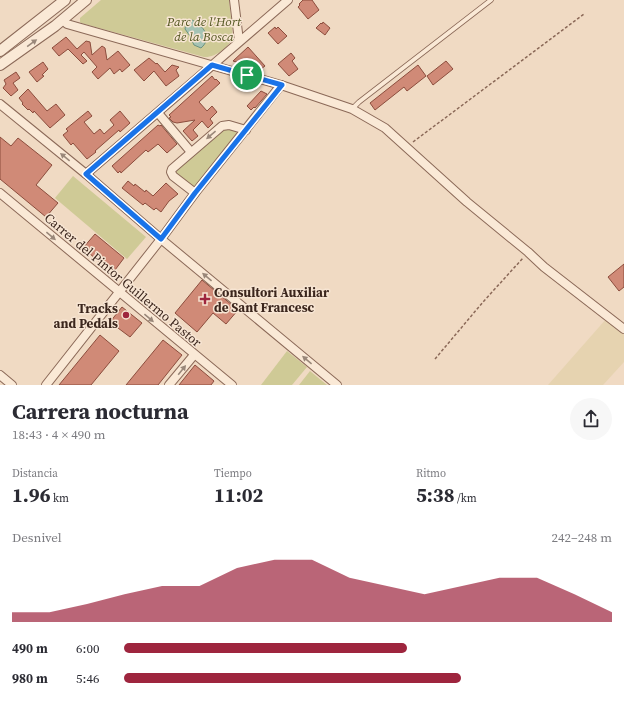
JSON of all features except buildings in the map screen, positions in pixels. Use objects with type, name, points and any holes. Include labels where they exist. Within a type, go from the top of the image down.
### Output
[{"type":"street","points":[[0,51],[65,0]]},
{"type":"street","points":[[0,65],[59,23],[86,0]]},
{"type":"street","points":[[234,0],[240,41]]},
{"type":"street","points":[[86,174],[288,0]]},
{"type":"street","points":[[50,13],[59,23],[282,85],[352,109],[385,128],[467,202],[544,267],[624,329]]},
{"type":"street","points":[[46,385],[161,239],[195,193],[282,85]]},
{"type":"street","points":[[0,104],[86,174],[161,239],[337,385]]},
{"type":"street","points":[[158,113],[191,152]]},
{"type":"street","points":[[195,193],[173,176],[171,172],[172,169],[224,125],[246,130]]},
{"type":"street","name":"Carrer del Pintor Guillermo Pastor","points":[[0,193],[232,385]]},
{"type":"street","points":[[169,385],[194,355]]},
{"type":"street","points":[[0,375],[12,385]]},
{"type":"lane","points":[[352,109],[491,0]]},
{"type":"path","points":[[406,147],[584,14]]},
{"type":"path","points":[[435,359],[528,252]]},
{"type":"shaded area","points":[[192,20],[200,25],[205,32],[205,44],[201,48],[194,45],[185,29],[186,23]]},
{"type":"shaded area","points":[[607,318],[624,333],[624,362],[603,385],[548,385]]},
{"type":"green space","name":"Parc de l'Hort de la Bosca","points":[[101,0],[229,0],[233,37],[231,41],[217,54],[204,57],[81,23],[80,18]]},
{"type":"green space","points":[[230,129],[236,131],[237,134],[196,186],[191,186],[177,174],[177,170],[223,130]]},
{"type":"green space","points":[[73,176],[146,237],[127,259],[55,198]]},
{"type":"green space","points":[[287,351],[307,367],[292,385],[261,385]]},
{"type":"green space","points":[[310,371],[327,385],[299,385]]},
{"type":"place","name":"Consultori Auxiliar de Sant Francesc","points":[[205,299]]},
{"type":"place","name":"Tracks and Pedals","points":[[126,315]]},
{"type":"route","points":[[212,65],[247,75],[282,85],[195,193],[161,239],[86,174],[212,65]]}]
